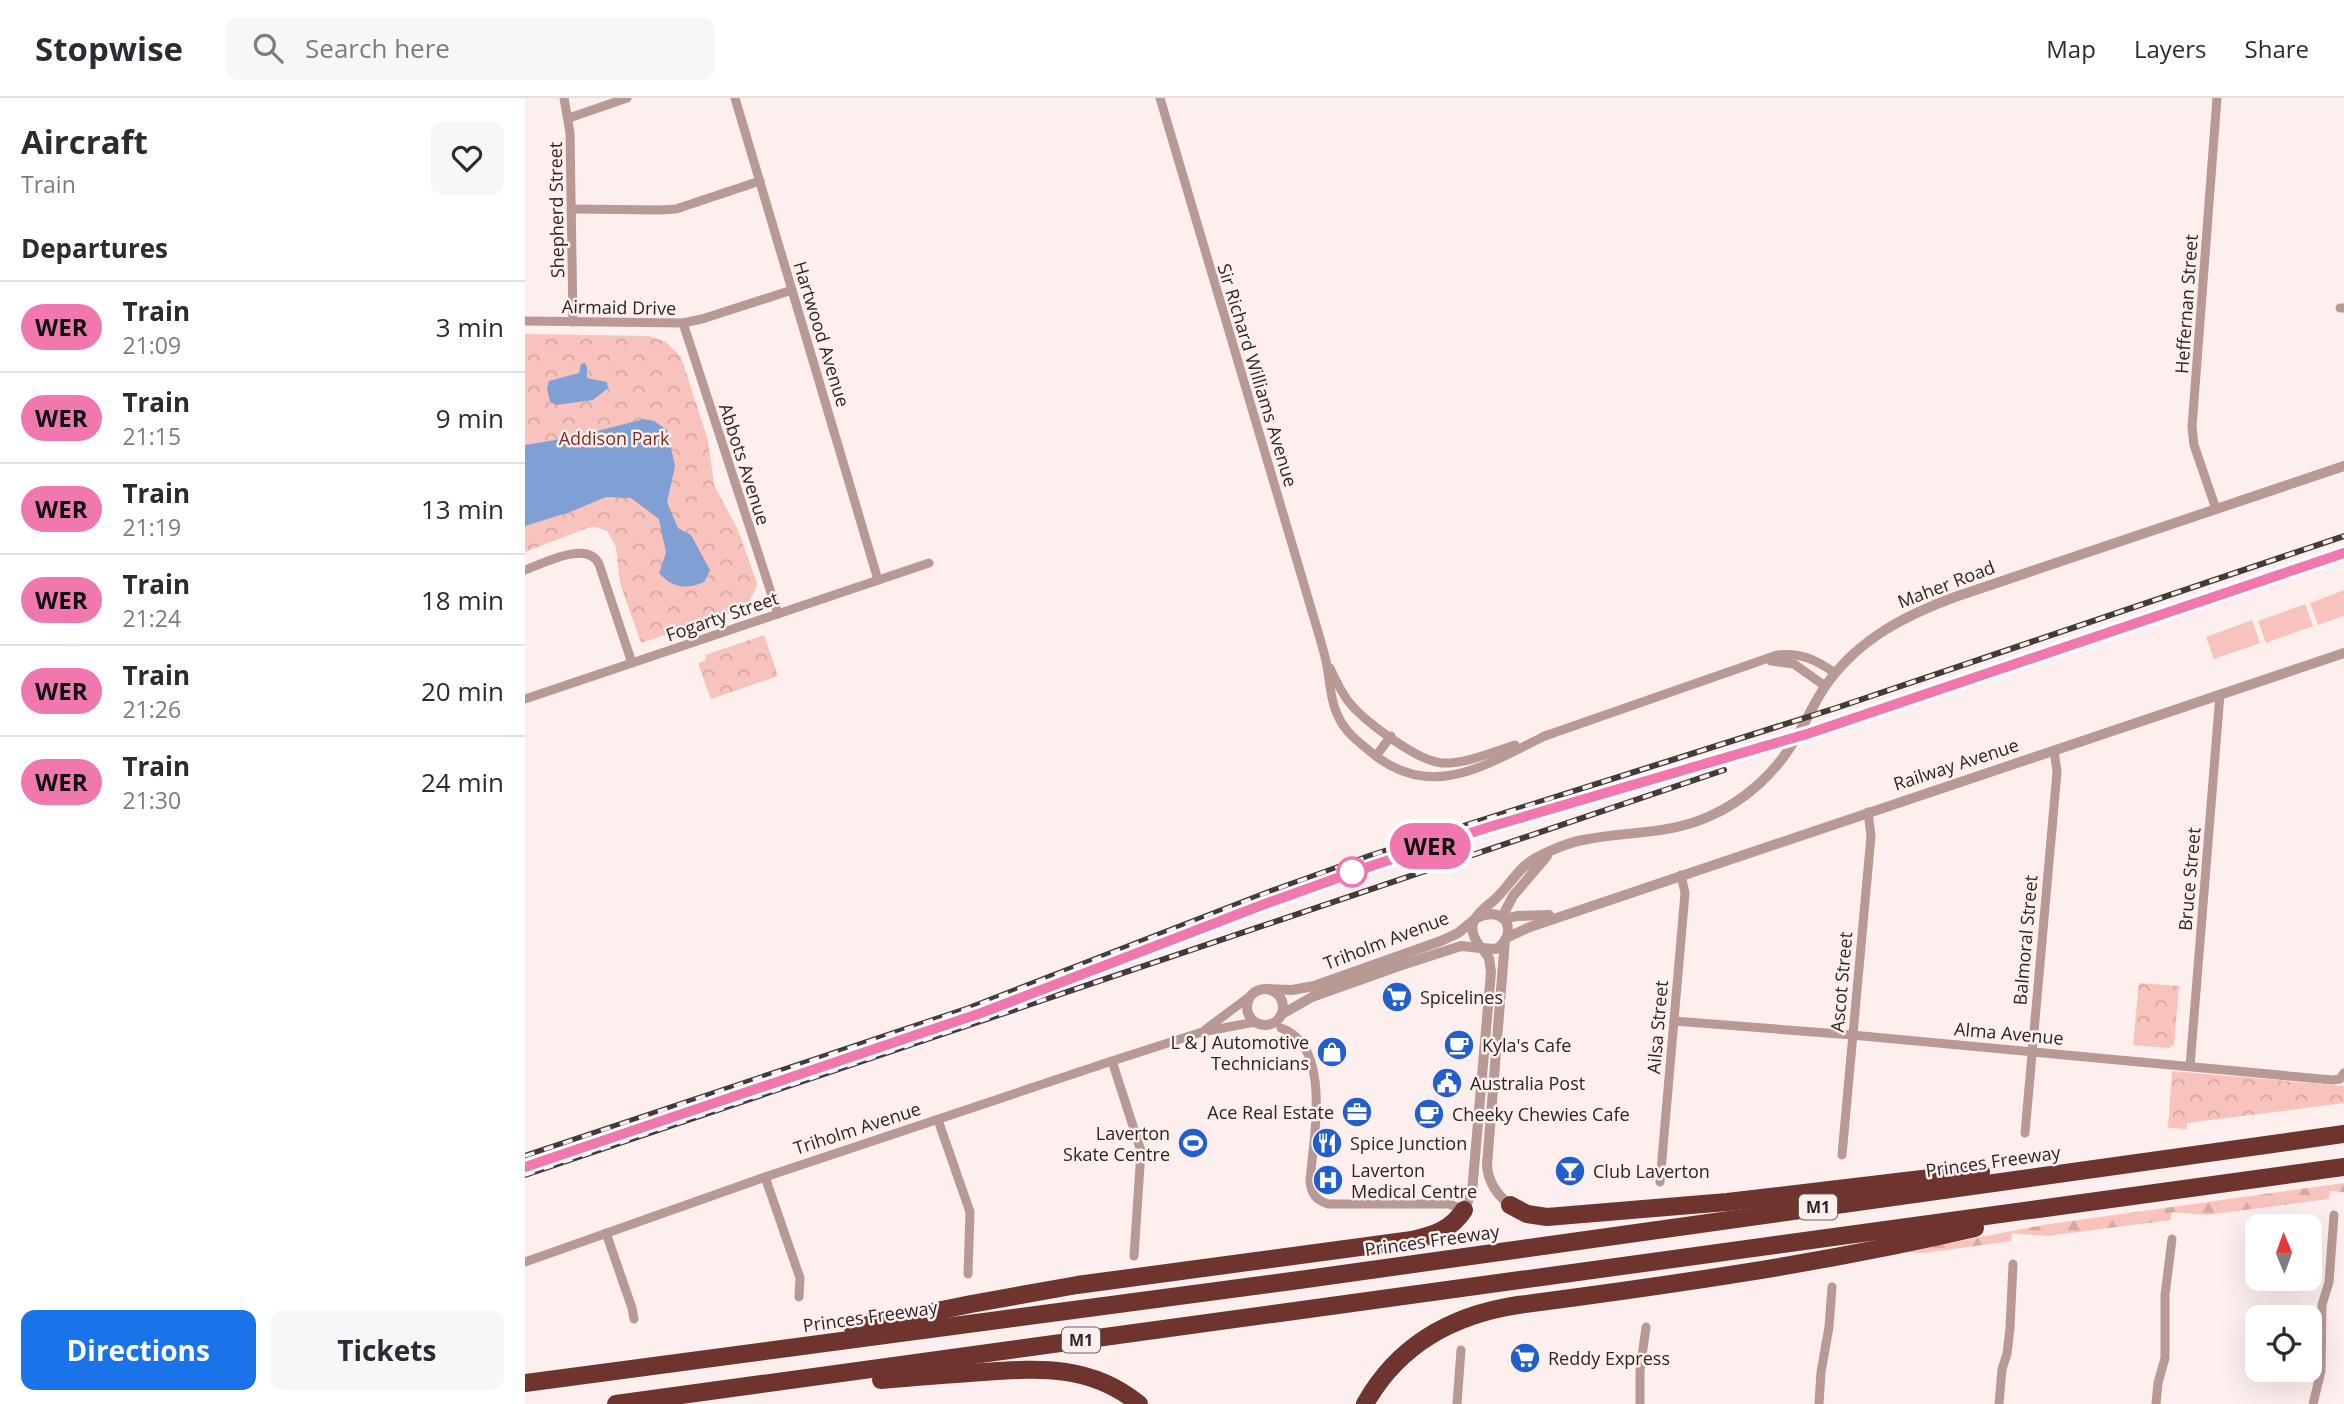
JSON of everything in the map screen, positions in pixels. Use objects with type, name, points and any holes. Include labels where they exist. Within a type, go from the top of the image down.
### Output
[{"type":"highway","name":"Princes Freeway","points":[[525,1383],[1292,1281],[2344,1134]]},
{"type":"highway","points":[[1510,1205],[1527,1214],[1546,1217],[1727,1202],[1898,1180],[2242,1147]]},
{"type":"highway","name":"M1","points":[[616,1404],[2344,1167]]},
{"type":"highway","points":[[1365,1404],[1379,1381],[1405,1352],[1432,1332],[1478,1313],[1732,1275],[1890,1247],[2067,1206]]},
{"type":"highway","points":[[682,1363],[971,1304],[1077,1286],[1423,1238],[1446,1229],[1464,1210]]},
{"type":"highway","points":[[738,1388],[1042,1369],[1090,1377],[1121,1391],[1139,1404]]},
{"type":"street","name":"Shepherd Street","points":[[564,98],[569,118],[573,322]]},
{"type":"street","points":[[569,118],[627,98]]},
{"type":"street","name":"Hartwood Avenue","points":[[735,98],[878,580]]},
{"type":"street","name":"Sir Richard Williams Avenue","points":[[1160,98],[1326,660],[1332,698],[1340,721],[1375,756],[1393,766],[1418,775],[1446,778],[1466,773],[1547,736]]},
{"type":"street","name":"Heffernan Street","points":[[2216,509],[2194,444],[2192,427],[2217,98]]},
{"type":"street","points":[[571,209],[676,209],[760,181]]},
{"type":"street","name":"Airmaid Drive","points":[[525,321],[683,323],[792,290]]},
{"type":"street","name":"Abbots Avenue","points":[[683,323],[778,614]]},
{"type":"street","name":"Maher Road","points":[[1475,920],[1479,911],[1497,897],[1524,867],[1552,851],[1582,840],[1668,830],[1706,818],[1748,794],[1794,743],[1828,680],[1871,638],[1916,611],[2344,466]]},
{"type":"street","points":[[525,570],[576,553],[594,556],[632,663]]},
{"type":"street","name":"Fogarty Street","points":[[525,699],[929,563]]},
{"type":"street","name":"Railway Avenue","points":[[1506,939],[1523,929],[1681,875],[2344,653]]},
{"type":"street","name":"Sir Richard Williams Avenue","points":[[1326,660],[1339,687],[1352,705],[1422,756],[1444,763],[1469,759],[1547,736],[1777,655],[1797,654],[1812,659],[1828,680]]},
{"type":"street","name":"Sir Richard Williams Avenue","points":[[1756,664],[1778,661],[1794,664],[1828,680]]},
{"type":"street","name":"Bruce Street","points":[[2190,1066],[2220,694]]},
{"type":"street","points":[[1375,756],[1391,736]]},
{"type":"street","name":"Balmoral Street","points":[[2025,1133],[2057,772],[2054,750]]},
{"type":"street","name":"Ascot Street","points":[[1842,1155],[1871,835],[1868,812]]},
{"type":"street","points":[[1503,918],[1513,896],[1552,851]]},
{"type":"street","name":"Ailsa Street","points":[[1660,1182],[1685,893],[1681,875]]},
{"type":"street","name":"Railway Avenue","points":[[1503,918],[1540,917],[1580,911]]},
{"type":"street","points":[[1281,1020],[1304,1047],[1316,1080],[1310,1181],[1314,1195],[1328,1204],[1449,1204],[1464,1210],[1472,1192],[1491,968],[1487,954],[1473,935],[1475,920],[1492,913],[1503,918],[1508,929],[1487,1157],[1489,1178],[1497,1193],[1510,1205]]},
{"type":"street","name":"Triholm Avenue","points":[[1266,989],[1292,990],[1323,983],[1441,941],[1458,933],[1475,920]]},
{"type":"street","points":[[1482,948],[1496,949],[1506,939]]},
{"type":"street","name":"Triholm Avenue","points":[[1281,1020],[1312,997],[1465,946],[1482,948]]},
{"type":"street","points":[[1266,989],[1277,993],[1283,1003],[1281,1020],[1269,1025],[1255,1022],[1248,1011],[1248,1002],[1253,994],[1266,989]]},
{"type":"street","name":"Triholm Avenue","points":[[1202,1032],[1253,994]]},
{"type":"street","name":"Alma Avenue","points":[[1674,1020],[2332,1080],[2342,1076]]},
{"type":"street","name":"Triholm Avenue","points":[[525,1262],[765,1177],[1112,1061],[1202,1032],[1255,1022]]},
{"type":"street","points":[[1486,1035],[1498,1031]]},
{"type":"street","points":[[1112,1061],[1141,1151],[1134,1256]]},
{"type":"street","points":[[938,1120],[970,1212],[968,1274]]},
{"type":"street","points":[[1475,1138],[1489,1132]]},
{"type":"street","points":[[765,1177],[800,1278],[799,1297]]},
{"type":"street","points":[[2313,1404],[2321,1371],[2322,1305],[2329,1282],[2334,1214]]},
{"type":"street","points":[[606,1233],[634,1319]]},
{"type":"street","points":[[2156,1404],[2165,1358],[2165,1295],[2172,1239]]},
{"type":"street","points":[[1999,1404],[2010,1328],[2013,1264]]},
{"type":"street","points":[[1819,1404],[1832,1287]]},
{"type":"street","points":[[1640,1404],[1640,1371],[1646,1327]]},
{"type":"street","points":[[1457,1404],[1461,1350]]},
{"type":"green space","name":"Addison Park","points":[[525,334],[649,336],[666,342],[681,357],[708,440],[714,485],[738,530],[756,580],[757,586],[746,608],[641,643],[620,583],[616,547],[607,531],[596,527],[587,528],[525,552]]},
{"type":"green space","points":[[2344,590],[2344,616],[2318,625],[2310,603]]},
{"type":"green space","points":[[2305,604],[2313,626],[2266,643],[2258,621]]},
{"type":"green space","points":[[2252,620],[2260,643],[2214,659],[2206,637]]},
{"type":"green space","points":[[764,635],[778,676],[711,699],[698,663],[706,660],[705,655]]},
{"type":"green space","points":[[2139,983],[2179,986],[2174,1044],[2169,1048],[2133,1045]]},
{"type":"green space","points":[[2172,1071],[2344,1086],[2344,1103],[2187,1123],[2187,1129],[2168,1128]]},
{"type":"green space","points":[[2344,1183],[2344,1192],[2330,1191],[2329,1199],[2206,1215],[2172,1212],[2171,1220],[2047,1236],[2012,1233],[2011,1241],[1924,1253],[1904,1252],[2043,1225]]},
{"type":"water","points":[[585,363],[587,378],[607,382],[608,388],[593,400],[556,405],[550,401],[547,389],[549,381],[579,373],[581,364]]},
{"type":"water","points":[[644,419],[654,421],[667,430],[675,466],[667,502],[678,528],[691,535],[710,570],[704,582],[697,585],[674,585],[659,573],[666,553],[659,519],[631,498],[606,497],[525,526],[525,445],[574,437]]},
{"type":"railway","points":[[525,1156],[969,1008],[1372,855],[1836,708],[2344,536]]},
{"type":"railway","points":[[1559,806],[1810,733],[2344,553]]},
{"type":"railway","points":[[525,1175],[1724,770]]},
{"type":"train","name":"WER","points":[[525,1167],[981,1013],[1374,865],[1489,827],[1810,733],[2344,553]]},
{"type":"place","name":"Spicelines","points":[[1397,997]]},
{"type":"place","name":"Kyla's Cafe","points":[[1459,1045]]},
{"type":"place","name":"L & J Automotive Technicians","points":[[1332,1052]]},
{"type":"place","name":"Australia Post","points":[[1447,1083]]},
{"type":"place","name":"Ace Real Estate","points":[[1357,1112]]},
{"type":"place","name":"Cheeky Chewies Cafe","points":[[1429,1114]]},
{"type":"place","name":"Laverton Skate Centre","points":[[1193,1143]]},
{"type":"place","name":"Spice Junction","points":[[1327,1143]]},
{"type":"place","name":"Club Laverton","points":[[1570,1171]]},
{"type":"place","name":"Laverton Medical Centre","points":[[1328,1180]]},
{"type":"place","name":"Reddy Express","points":[[1525,1358]]}]
